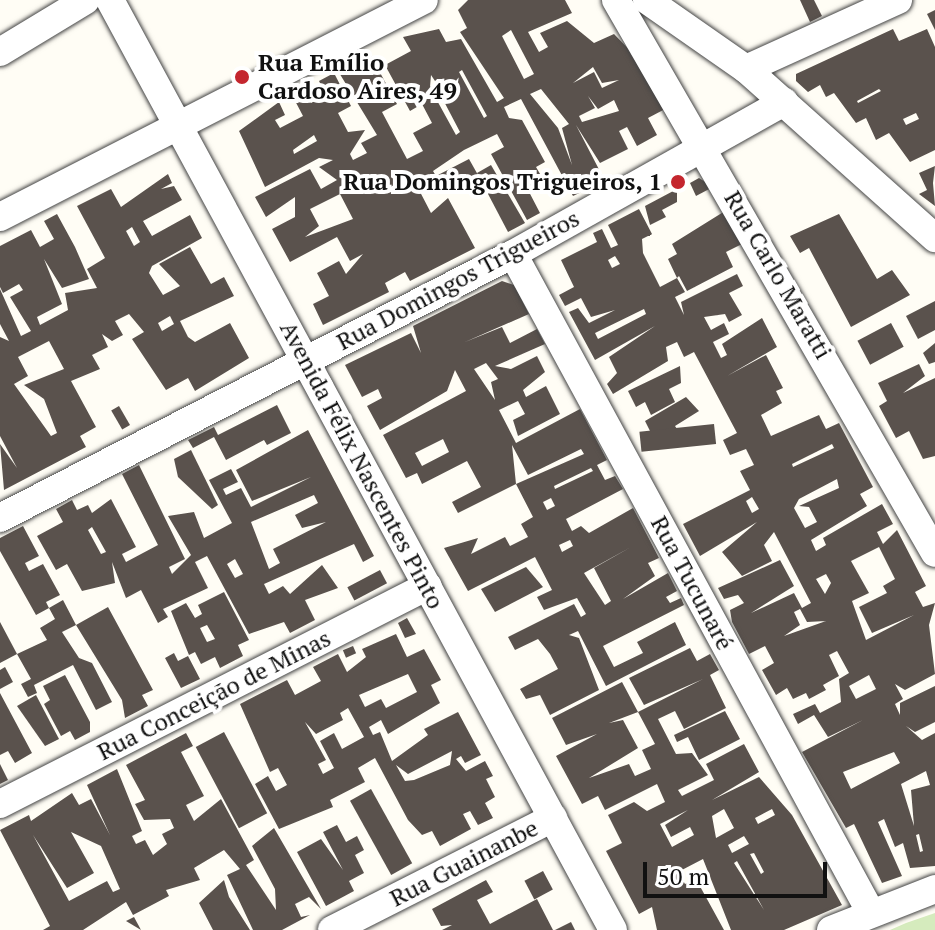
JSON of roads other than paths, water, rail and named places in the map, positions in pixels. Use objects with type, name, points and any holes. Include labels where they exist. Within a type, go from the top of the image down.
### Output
[{"type":"street","points":[[0,52],[86,0]]},
{"type":"street","name":"Avenida Félix Nascentes Pinto","points":[[110,0],[613,930]]},
{"type":"street","points":[[0,217],[181,129],[424,0]]},
{"type":"street","name":"Rua Carlo Maratti","points":[[616,0],[704,145],[935,553]]},
{"type":"street","points":[[647,0],[746,69],[935,238]]},
{"type":"street","points":[[746,69],[898,0]]},
{"type":"street","name":"Rua Domingos Trigueiros","points":[[0,518],[513,254],[784,102]]},
{"type":"street","name":"Rua Tucunaré","points":[[513,254],[871,913]]},
{"type":"street","name":"Rua Conceição de Minas","points":[[0,804],[428,586]]},
{"type":"street","name":"Rua Guainanbe","points":[[335,929],[553,818]]},
{"type":"street","points":[[831,930],[935,889]]},
{"type":"place","name":"Rua Emílio Cardoso Aires, 49","points":[[242,77]]},
{"type":"place","name":"Rua Domingos Trigueiros, 1","points":[[678,182]]}]
